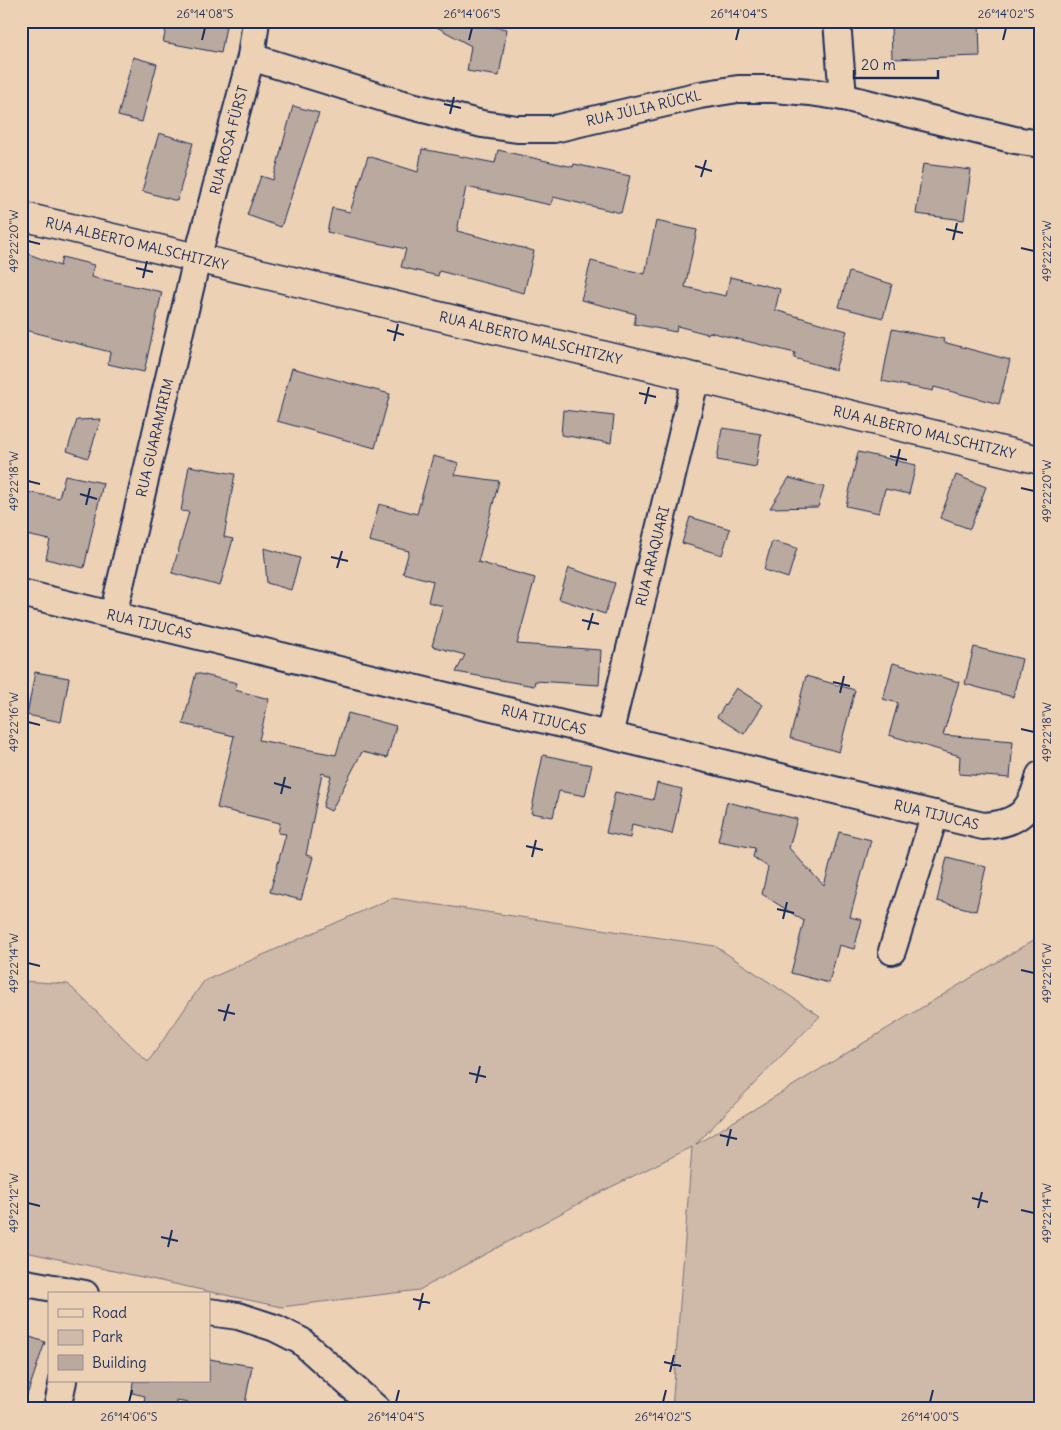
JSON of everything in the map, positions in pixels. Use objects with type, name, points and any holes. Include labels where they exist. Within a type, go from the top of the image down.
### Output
[{"type":"street","name":"RUA ROSA FÜRST","points":[[197,259],[251,57],[256,21]]},
{"type":"street","points":[[837,21],[843,97]]},
{"type":"street","name":"RUA JÚLIA RÜCKL","points":[[251,57],[396,102],[482,124],[517,129],[554,129],[700,95],[738,89],[774,89],[843,97],[1015,140],[1040,144]]},
{"type":"street","name":"RUA ALBERTO MALSCHITZKY","points":[[21,216],[1040,460]]},
{"type":"street","name":"RUA GUARAMIRIM","points":[[113,615],[197,259]]},
{"type":"street","name":"RUA ARAQUARI","points":[[609,735],[696,377]]},
{"type":"street","name":"RUA TIJUCAS","points":[[21,593],[983,826],[1002,825],[1019,816],[1030,805],[1040,775]]},
{"type":"street","points":[[892,951],[935,814]]},
{"type":"street","points":[[21,1282],[73,1292]]},
{"type":"street","points":[[210,1312],[238,1316],[275,1328],[301,1341],[377,1409]]},
{"type":"street","points":[[57,1409],[63,1382]]},
{"type":"green space","points":[[392,898],[715,946],[820,1016],[695,1145],[1040,936],[1040,1409],[672,1409],[692,1147],[593,1196],[419,1290],[281,1307],[21,1251],[21,981],[68,984],[148,1062],[204,981]]},
{"type":"building","points":[[168,21],[227,21],[221,53],[163,42]]},
{"type":"building","points":[[426,21],[459,21],[507,29],[499,76],[467,71],[471,46]]},
{"type":"building","points":[[979,21],[980,56],[892,59],[891,23]]},
{"type":"building","points":[[133,57],[157,64],[142,122],[118,116]]},
{"type":"building","points":[[293,106],[319,113],[281,227],[247,215],[261,176],[273,180]]},
{"type":"building","points":[[159,133],[193,143],[177,201],[142,191]]},
{"type":"building","points":[[422,149],[495,163],[498,150],[573,167],[574,164],[630,176],[621,213],[553,197],[551,205],[466,187],[457,231],[534,251],[524,293],[439,271],[438,276],[401,267],[406,249],[327,232],[332,208],[350,212],[368,156],[418,172]]},
{"type":"building","points":[[923,164],[971,170],[964,220],[916,214]]},
{"type":"building","points":[[656,221],[697,230],[685,287],[726,296],[730,277],[780,289],[775,310],[847,331],[835,370],[794,358],[795,353],[709,332],[708,334],[677,326],[676,332],[634,324],[636,314],[581,300],[591,261],[645,274]]},
{"type":"building","points":[[21,251],[60,266],[62,257],[94,265],[91,277],[162,292],[144,372],[108,364],[110,352],[21,329]]},
{"type":"building","points":[[849,272],[892,284],[883,318],[839,307]]},
{"type":"building","points":[[892,329],[944,339],[943,342],[1010,360],[999,404],[934,387],[933,391],[882,381]]},
{"type":"building","points":[[292,368],[390,394],[375,448],[277,421]]},
{"type":"building","points":[[563,410],[614,416],[611,443],[561,435]]},
{"type":"building","points":[[101,419],[88,458],[67,451],[77,420]]},
{"type":"building","points":[[722,428],[761,434],[756,467],[717,460]]},
{"type":"building","points":[[858,452],[916,465],[909,494],[885,489],[879,513],[846,506]]},
{"type":"building","points":[[433,456],[459,463],[455,475],[499,481],[478,562],[535,578],[517,644],[601,650],[599,685],[535,681],[534,686],[456,672],[465,655],[432,646],[443,606],[428,602],[433,581],[403,573],[409,551],[369,541],[379,504],[417,514]]},
{"type":"building","points":[[189,466],[235,474],[224,537],[233,539],[220,586],[172,573],[189,512],[181,511]]},
{"type":"building","points":[[65,475],[103,483],[84,568],[46,559],[50,540],[21,534],[21,491],[59,498]]},
{"type":"building","points":[[956,475],[986,487],[970,529],[940,518]]},
{"type":"building","points":[[789,478],[824,487],[818,507],[770,508]]},
{"type":"building","points":[[690,517],[730,529],[722,555],[682,543]]},
{"type":"building","points":[[772,541],[797,548],[788,578],[764,570]]},
{"type":"building","points":[[264,548],[300,558],[291,590],[267,583]]},
{"type":"building","points":[[569,568],[615,583],[605,614],[559,599]]},
{"type":"building","points":[[974,647],[1022,659],[1013,697],[965,684]]},
{"type":"building","points":[[893,663],[959,682],[943,735],[1013,741],[1010,778],[959,774],[960,756],[889,735],[898,703],[883,699]]},
{"type":"building","points":[[35,672],[69,678],[61,722],[27,715]]},
{"type":"building","points":[[196,673],[237,683],[235,690],[269,699],[259,740],[336,755],[348,713],[396,726],[387,758],[362,752],[331,811],[323,807],[331,776],[322,773],[306,855],[313,857],[301,900],[270,892],[286,834],[278,833],[280,823],[217,808],[234,736],[183,724]]},
{"type":"building","points":[[806,676],[855,690],[839,752],[790,738]]},
{"type":"building","points":[[736,688],[763,705],[744,734],[717,717]]},
{"type":"building","points":[[543,755],[592,765],[585,796],[559,791],[553,817],[531,813]]},
{"type":"building","points":[[657,783],[682,789],[672,834],[632,824],[630,838],[606,833],[615,792],[653,800]]},
{"type":"building","points":[[727,802],[797,819],[789,848],[824,886],[839,832],[871,840],[850,917],[862,920],[854,949],[839,945],[829,983],[791,973],[804,921],[762,894],[768,867],[753,857],[755,848],[718,841]]},
{"type":"building","points":[[947,857],[986,867],[976,911],[937,901]]},
{"type":"building","points":[[21,1334],[45,1342],[25,1401],[21,1401]]},
{"type":"building","points":[[210,1359],[252,1366],[244,1409],[222,1409],[177,1401],[176,1409],[143,1409],[145,1396],[132,1393],[133,1382],[210,1382]]}]
